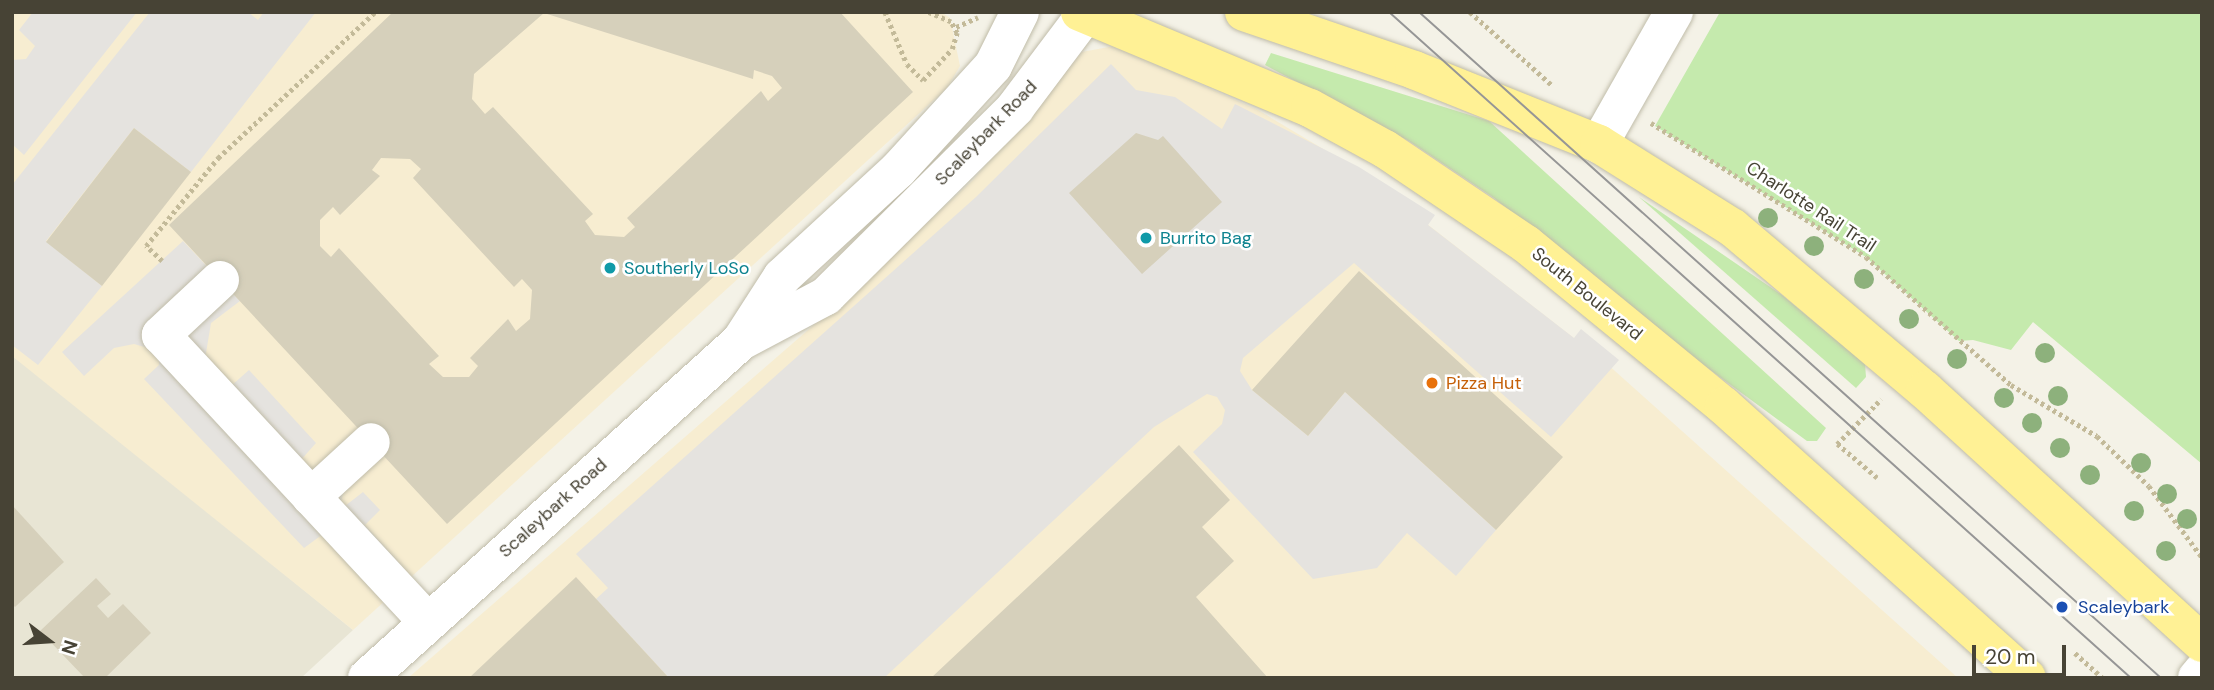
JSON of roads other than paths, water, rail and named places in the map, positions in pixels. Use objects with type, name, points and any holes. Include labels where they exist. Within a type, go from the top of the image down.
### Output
[{"type":"main road","points":[[1244,12],[1414,70],[1599,144],[1733,228],[1822,302],[2202,643]]},
{"type":"main road","name":"South Boulevard","points":[[1084,13],[1310,108],[1385,149],[1526,244],[1724,406],[2027,678]]},
{"type":"street","name":"Scaleybark Road","points":[[741,341],[782,277],[898,170],[993,66],[1020,12]]},
{"type":"street","points":[[1599,144],[1674,12]]},
{"type":"street","name":"Scaleybark Road","points":[[367,678],[741,341],[826,296],[1014,108],[1084,13]]},
{"type":"street","points":[[220,280],[160,335],[428,622]]},
{"type":"street","points":[[311,497],[371,442]]},
{"type":"street","points":[[2197,678],[2202,672]]},
{"type":"tram line","points":[[1389,12],[2131,678]]},
{"type":"tram line","points":[[1419,12],[2161,678]]},
{"type":"place","name":"Burrito Bag","points":[[1146,238]]},
{"type":"place","name":"Southerly LoSo","points":[[610,268]]},
{"type":"place","name":"Pizza Hut","points":[[1432,383]]},
{"type":"place","name":"Scaleybark","points":[[2062,607]]}]
